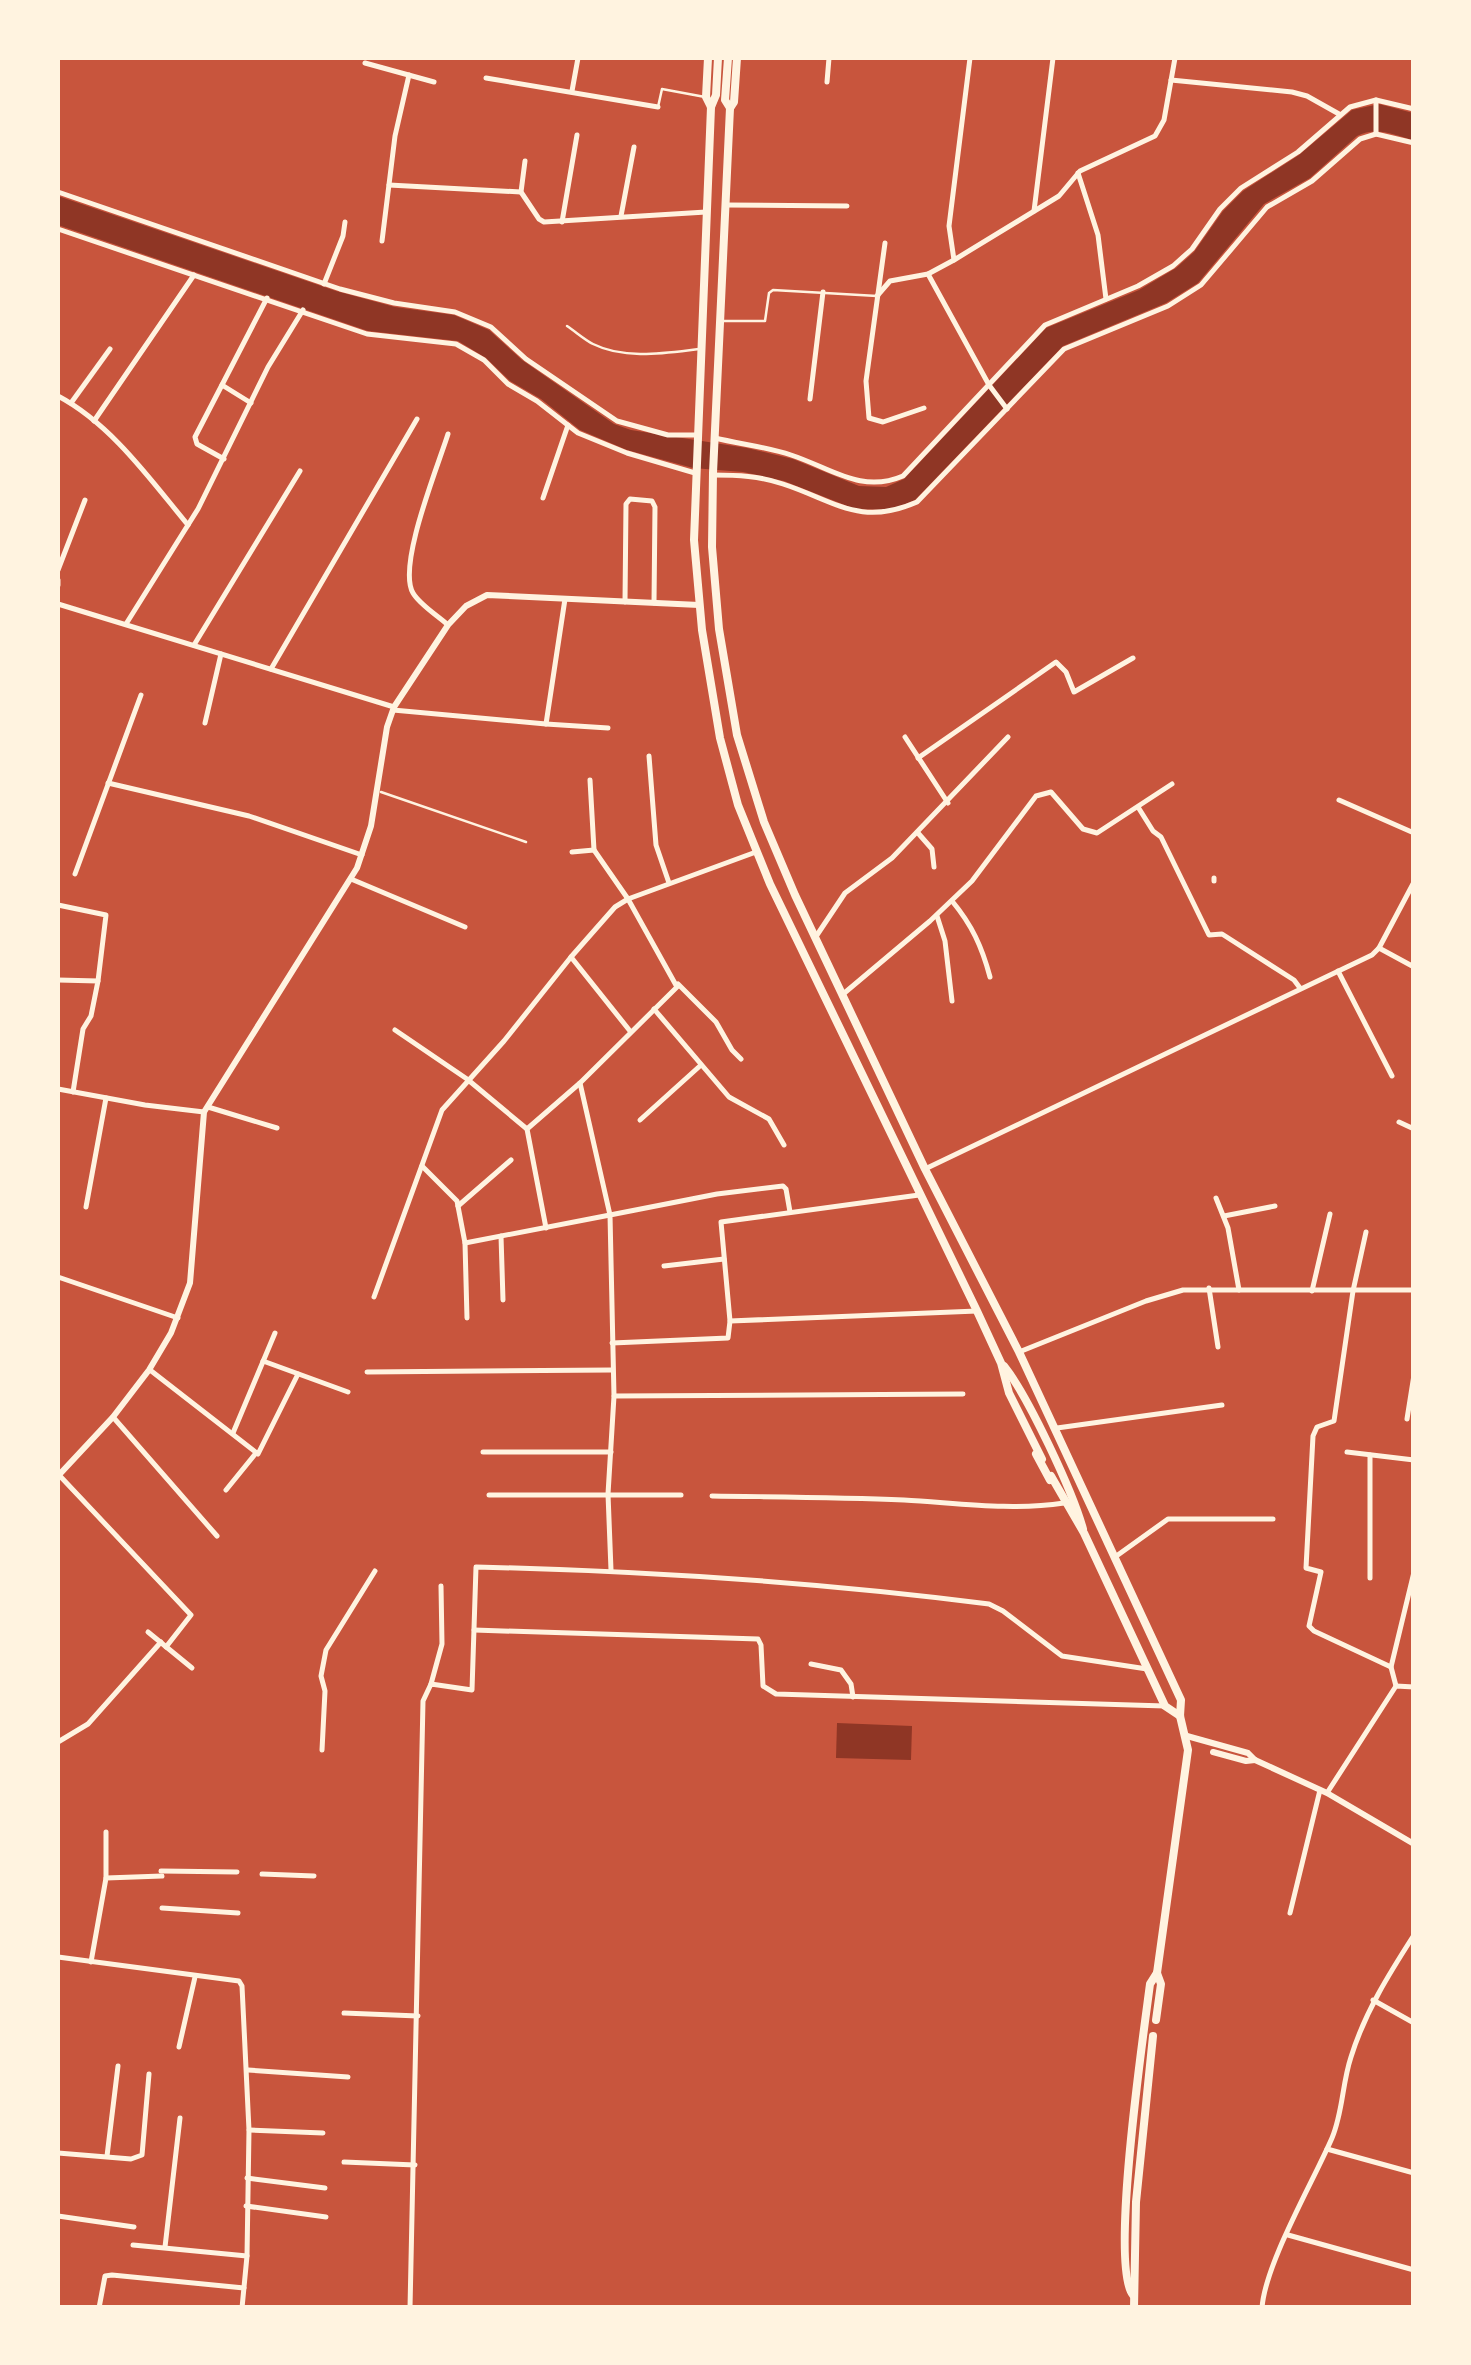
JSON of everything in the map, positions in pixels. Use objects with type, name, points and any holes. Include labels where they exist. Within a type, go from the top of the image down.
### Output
[{"type":"main road","points":[[708,58],[706,97],[711,107]]},
{"type":"main road","points":[[718,58],[716,98],[711,107],[694,553],[720,738],[738,805],[919,1195],[1002,1363],[1010,1393],[1040,1454],[1036,1455],[1047,1480],[1052,1479],[1084,1533],[1165,1706],[1180,1716]]},
{"type":"main road","points":[[728,58],[726,100],[730,108]]},
{"type":"main road","points":[[737,58],[735,96],[730,108],[712,474],[716,606],[749,776],[770,838],[842,996],[925,1170],[1019,1352],[1181,1700],[1180,1716],[1188,1750],[1157,1973],[1150,1984],[1131,2138],[1126,2237],[1128,2284],[1134,2294]]},
{"type":"main road","points":[[706,212],[726,205]]},
{"type":"main road","points":[[699,605],[716,606]]},
{"type":"main road","points":[[910,1175],[925,1170]]},
{"type":"main road","points":[[1002,1363],[1015,1380],[1078,1512],[1084,1533]]},
{"type":"main road","points":[[1165,1706],[1181,1700]]},
{"type":"main road","points":[[1157,1973],[1161,1982],[1158,2020]]},
{"type":"main road","points":[[1134,2308],[1136,2202],[1154,2040]]},
{"type":"street","points":[[572,91],[578,58]]},
{"type":"street","points":[[828,82],[829,58]]},
{"type":"street","points":[[954,260],[949,226],[970,58]]},
{"type":"street","points":[[1034,211],[1053,58]]},
{"type":"street","points":[[876,296],[890,281],[928,274],[954,260],[1062,194],[1078,173],[1155,136],[1164,120],[1175,58]]},
{"type":"street","points":[[365,63],[374,62],[434,82]]},
{"type":"street","points":[[382,240],[397,124],[409,75]]},
{"type":"street","points":[[486,78],[658,107]]},
{"type":"street","points":[[1171,80],[1292,92],[1339,114]]},
{"type":"street","points":[[1376,100],[1376,134]]},
{"type":"street","points":[[714,439],[793,456],[859,483],[886,484],[903,476],[1045,325],[1173,266],[1192,249],[1220,209],[1241,188],[1298,152],[1350,107],[1376,100],[1414,109]]},
{"type":"street","points":[[712,474],[744,475],[783,484],[854,513],[892,513],[917,502],[1064,349],[1168,306],[1201,284],[1266,207],[1312,180],[1360,139],[1376,134],[1414,144]]},
{"type":"street","points":[[562,222],[576,135]]},
{"type":"street","points":[[622,216],[634,146]]},
{"type":"street","points":[[525,161],[520,192],[538,219],[562,222],[706,212]]},
{"type":"street","points":[[1078,173],[1097,230],[1106,299]]},
{"type":"street","points":[[389,185],[520,192]]},
{"type":"street","points":[[58,192],[324,284],[394,304],[455,312],[491,327],[526,359],[617,421],[668,435],[696,436]]},
{"type":"street","points":[[726,205],[847,206]]},
{"type":"street","points":[[324,284],[345,222]]},
{"type":"street","points":[[58,228],[367,334],[456,344],[484,360],[508,384],[568,425],[604,444],[695,472]]},
{"type":"street","points":[[885,244],[866,380],[870,418],[883,422],[924,408]]},
{"type":"street","points":[[94,421],[194,274]]},
{"type":"street","points":[[928,274],[1007,410]]},
{"type":"street","points":[[810,400],[823,292]]},
{"type":"street","points":[[224,459],[195,440],[267,298]]},
{"type":"street","points":[[126,624],[188,525],[303,310]]},
{"type":"street","points":[[71,403],[110,350]]},
{"type":"street","points":[[222,385],[251,404]]},
{"type":"street","points":[[58,396],[94,421],[156,485],[188,525]]},
{"type":"street","points":[[271,669],[417,419]]},
{"type":"street","points":[[543,498],[568,425]]},
{"type":"street","points":[[448,434],[410,552],[410,579],[414,594],[448,624]]},
{"type":"street","points":[[194,645],[300,471]]},
{"type":"street","points":[[58,570],[85,500]]},
{"type":"street","points":[[625,602],[626,504],[630,500],[652,502],[655,507],[654,603]]},
{"type":"street","points":[[58,1742],[88,1724],[191,1615],[58,1476],[62,1466],[114,1417],[149,1370],[178,1318],[190,1283],[206,1109],[351,879],[362,854],[378,791],[393,709],[448,624],[466,606],[487,595],[699,605]]},
{"type":"street","points":[[546,724],[565,599]]},
{"type":"street","points":[[58,604],[393,709],[608,728]]},
{"type":"street","points":[[205,723],[221,654]]},
{"type":"street","points":[[918,758],[1056,662],[1066,672],[1074,692],[1134,658]]},
{"type":"street","points":[[75,874],[141,696]]},
{"type":"street","points":[[905,736],[948,803]]},
{"type":"street","points":[[815,938],[846,893],[892,858],[1008,738]]},
{"type":"street","points":[[649,756],[656,845],[669,883]]},
{"type":"street","points":[[590,780],[594,850],[628,899],[675,982],[716,1022],[732,1050],[742,1059]]},
{"type":"street","points":[[108,783],[249,816],[362,854]]},
{"type":"street","points":[[842,996],[972,881],[1036,796],[1052,792],[1090,833],[1103,831],[1172,784]]},
{"type":"street","points":[[1339,800],[1414,833]]},
{"type":"street","points":[[1138,806],[1161,837],[1210,936],[1220,934],[1294,980],[1300,988]]},
{"type":"street","points":[[918,833],[932,849],[934,867]]},
{"type":"street","points":[[572,852],[594,850]]},
{"type":"street","points":[[374,1297],[442,1110],[504,1042],[571,957],[615,907],[628,899],[757,852]]},
{"type":"street","points":[[351,879],[465,927]]},
{"type":"street","points":[[925,1170],[1370,956],[1380,948],[1414,882]]},
{"type":"street","points":[[952,900],[970,923],[990,977]]},
{"type":"street","points":[[58,905],[105,914],[98,980],[91,1016],[83,1029],[72,1092]]},
{"type":"street","points":[[937,914],[945,942],[952,1001]]},
{"type":"street","points":[[1380,948],[1414,967]]},
{"type":"street","points":[[571,957],[630,1031]]},
{"type":"street","points":[[1338,971],[1392,1076]]},
{"type":"street","points":[[58,980],[98,980]]},
{"type":"street","points":[[527,1129],[674,992],[675,982]]},
{"type":"street","points":[[654,1009],[729,1097],[768,1120],[784,1145]]},
{"type":"street","points":[[394,1030],[468,1079],[527,1129],[546,1228]]},
{"type":"street","points":[[640,1120],[701,1065]]},
{"type":"street","points":[[580,1082],[610,1215],[614,1396],[608,1494],[611,1570]]},
{"type":"street","points":[[58,1089],[206,1109],[277,1128]]},
{"type":"street","points":[[86,1206],[106,1098]]},
{"type":"street","points":[[1399,1122],[1414,1129]]},
{"type":"street","points":[[458,1206],[511,1160]]},
{"type":"street","points":[[422,1166],[458,1206],[465,1243],[467,1318]]},
{"type":"street","points":[[465,1243],[716,1194],[783,1186],[790,1212]]},
{"type":"street","points":[[612,1343],[722,1340],[730,1332],[721,1222],[919,1195]]},
{"type":"street","points":[[1216,1198],[1224,1216],[1240,1290]]},
{"type":"street","points":[[1224,1216],[1276,1206]]},
{"type":"street","points":[[1312,1291],[1330,1214]]},
{"type":"street","points":[[1366,1232],[1334,1421],[1317,1427],[1314,1436],[1306,1568],[1322,1572],[1309,1626],[1391,1667]]},
{"type":"street","points":[[501,1236],[503,1300]]},
{"type":"street","points":[[664,1266],[724,1259]]},
{"type":"street","points":[[58,1277],[178,1318]]},
{"type":"street","points":[[1209,1288],[1218,1347]]},
{"type":"street","points":[[1019,1352],[1182,1290],[1414,1290]]},
{"type":"street","points":[[730,1321],[977,1311]]},
{"type":"street","points":[[233,1433],[275,1332]]},
{"type":"street","points":[[263,1361],[348,1392]]},
{"type":"street","points":[[149,1370],[256,1453]]},
{"type":"street","points":[[366,1372],[612,1370]]},
{"type":"street","points":[[226,1490],[260,1453],[298,1374]]},
{"type":"street","points":[[1407,1419],[1414,1375]]},
{"type":"street","points":[[614,1396],[963,1394]]},
{"type":"street","points":[[1054,1429],[1222,1405]]},
{"type":"street","points":[[114,1417],[217,1536]]},
{"type":"street","points":[[483,1452],[611,1452]]},
{"type":"street","points":[[1348,1452],[1414,1460]]},
{"type":"street","points":[[1370,1455],[1370,1578]]},
{"type":"street","points":[[489,1495],[682,1495]]},
{"type":"street","points":[[712,1496],[903,1500],[998,1508],[1064,1503]]},
{"type":"street","points":[[1115,1556],[1168,1520],[1273,1519]]},
{"type":"street","points":[[431,1684],[472,1690],[476,1567],[611,1570],[858,1587],[988,1604],[1062,1656],[1148,1669]]},
{"type":"street","points":[[322,1750],[325,1691],[321,1676],[326,1650],[375,1571]]},
{"type":"street","points":[[1290,1912],[1323,1792],[1396,1686],[1391,1667],[1414,1572]]},
{"type":"street","points":[[410,2308],[424,1701],[442,1644],[441,1586]]},
{"type":"street","points":[[474,1630],[758,1640],[763,1686],[776,1694],[1165,1706]]},
{"type":"street","points":[[148,1632],[192,1668]]},
{"type":"street","points":[[811,1664],[841,1670],[851,1684],[853,1697]]},
{"type":"street","points":[[1396,1686],[1414,1687]]},
{"type":"street","points":[[1187,1736],[1245,1752],[1414,1844]]},
{"type":"street","points":[[1213,1752],[1255,1760]]},
{"type":"street","points":[[91,1962],[106,1878],[106,1832]]},
{"type":"street","points":[[106,1878],[237,1872]]},
{"type":"street","points":[[262,1874],[314,1876]]},
{"type":"street","points":[[162,1908],[238,1912]]},
{"type":"street","points":[[1262,2308],[1266,2284],[1340,2116],[1351,2057],[1373,2000],[1414,1935]]},
{"type":"street","points":[[58,1956],[239,1982],[242,1986],[249,2130],[242,2308]]},
{"type":"street","points":[[180,2047],[196,1977]]},
{"type":"street","points":[[1373,2000],[1414,2024]]},
{"type":"street","points":[[344,2013],[418,2016]]},
{"type":"street","points":[[107,2156],[118,2066]]},
{"type":"street","points":[[248,2070],[348,2077]]},
{"type":"street","points":[[58,2153],[131,2159],[142,2155],[149,2074]]},
{"type":"street","points":[[165,2247],[180,2118]]},
{"type":"street","points":[[249,2130],[324,2134]]},
{"type":"street","points":[[1327,2149],[1414,2173]]},
{"type":"street","points":[[344,2162],[415,2164]]},
{"type":"street","points":[[247,2178],[325,2188]]},
{"type":"street","points":[[246,2206],[326,2217]]},
{"type":"street","points":[[58,2216],[134,2227]]},
{"type":"street","points":[[1288,2236],[1414,2270]]},
{"type":"street","points":[[133,2245],[247,2256]]},
{"type":"street","points":[[98,2308],[106,2276],[244,2288]]},
{"type":"lane","points":[[658,107],[662,89],[706,97]]},
{"type":"lane","points":[[720,320],[766,321],[773,290],[876,296]]},
{"type":"lane","points":[[567,326],[590,344],[623,351],[654,354],[700,348]]},
{"type":"lane","points":[[378,791],[526,842]]},
{"type":"shaded area","points":[[1379,104],[1413,113],[1413,140],[1378,132],[1357,136],[1310,178],[1264,204],[1198,283],[1166,303],[1063,346],[915,500],[891,510],[855,509],[784,481],[743,472],[693,468],[627,450],[580,430],[458,341],[368,331],[58,225],[58,196],[336,291],[395,307],[454,315],[489,330],[522,360],[614,424],[747,448],[793,459],[859,486],[886,487],[904,479],[1046,328],[1139,290],[1176,268],[1194,252],[1223,211],[1243,191],[1299,155],[1352,110]]},
{"type":"shaded area","points":[[837,1723],[912,1726],[911,1760],[836,1758]]}]
